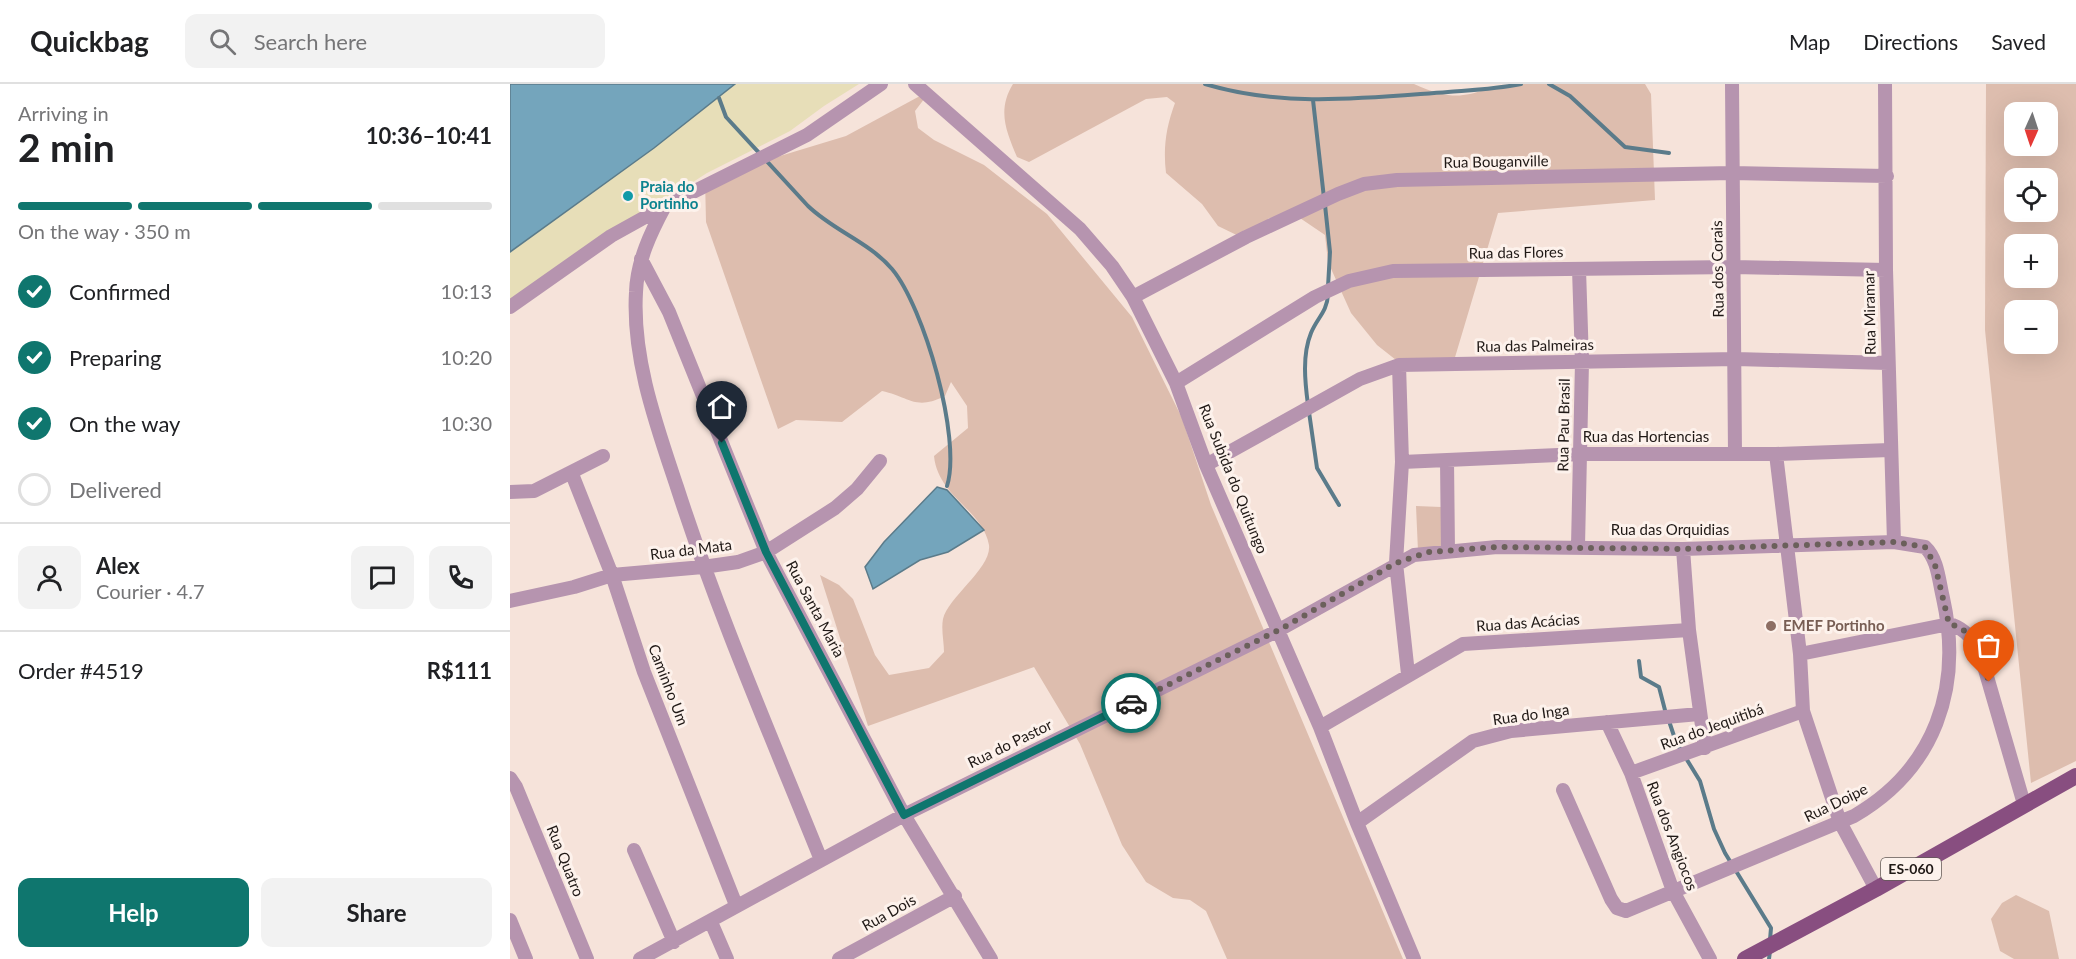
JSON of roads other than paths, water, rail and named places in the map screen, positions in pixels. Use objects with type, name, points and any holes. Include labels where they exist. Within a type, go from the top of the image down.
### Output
[{"type":"main road","name":"ES-060","points":[[1745,959],[1876,889],[2076,776]]},
{"type":"street","points":[[510,307],[611,236],[664,206],[807,135],[880,84]]},
{"type":"street","name":"Rua Subida do Quitungo","points":[[915,84],[1080,229],[1112,266],[1133,297],[1176,383],[1206,465],[1320,727],[1414,959]]},
{"type":"street","name":"Rua dos Corais","points":[[1732,84],[1735,454]]},
{"type":"street","name":"Rua Miramar","points":[[1885,84],[1886,270],[1894,542]]},
{"type":"street","name":"Rua Bouganville","points":[[1133,297],[1246,237],[1364,184],[1397,180],[1731,173],[1887,176]]},
{"type":"street","points":[[664,206],[642,259],[636,291],[640,361],[650,401],[703,567],[822,860]]},
{"type":"street","name":"Rua Santa Maria","points":[[642,259],[669,312],[766,552],[904,815],[992,959]]},
{"type":"street","name":"Rua das Flores","points":[[1176,383],[1315,297],[1371,274],[1393,271],[1734,267],[1886,270]]},
{"type":"street","name":"Rua Pau Brasil","points":[[1578,546],[1582,362],[1579,269]]},
{"type":"street","name":"Rua das Palmeiras","points":[[1206,465],[1360,379],[1399,365],[1736,359],[1888,363]]},
{"type":"street","points":[[1399,365],[1402,462],[1396,563],[1408,674]]},
{"type":"street","name":"Rua das Hortencias","points":[[1402,462],[1581,454],[1776,454],[1890,450]]},
{"type":"street","points":[[1776,454],[1789,545],[1800,654],[1803,711],[1840,822],[1876,889]]},
{"type":"street","points":[[510,492],[534,492],[603,456]]},
{"type":"street","points":[[1447,460],[1448,551]]},
{"type":"street","name":"Rua da Mata","points":[[510,601],[574,587],[612,575],[703,567],[738,561],[766,552],[835,508],[857,489],[880,461]]},
{"type":"street","name":"Caminho Um","points":[[572,474],[612,575],[644,672],[736,905]]},
{"type":"street","name":"Rua das Orquidias","points":[[1396,563],[1421,553],[1497,547],[1578,546],[1683,549],[1894,542],[1925,547],[1935,565]]},
{"type":"street","points":[[1683,549],[1689,630],[1704,748]]},
{"type":"street","name":"Rua do Pastor","points":[[640,959],[904,815],[1279,630],[1396,563]]},
{"type":"street","name":"Rua Doipe","points":[[1563,790],[1617,908],[1626,911],[1636,909],[1673,891],[1840,822],[1887,795],[1924,752],[1945,698],[1949,624],[1935,565]]},
{"type":"street","points":[[1800,654],[1949,624],[1962,629],[1979,649],[2024,804]]},
{"type":"street","name":"Rua das Acácias","points":[[1320,727],[1463,644],[1689,630]]},
{"type":"street","name":"Rua do Jequitibá","points":[[1631,773],[1803,711]]},
{"type":"street","name":"Rua do Inga","points":[[1357,823],[1473,741],[1511,731],[1699,714]]},
{"type":"street","name":"Rua dos Angiocos","points":[[1607,722],[1631,773],[1673,891],[1710,959]]},
{"type":"street","name":"Rua Quatro","points":[[510,778],[516,787],[587,959]]},
{"type":"street","points":[[634,850],[674,942]]},
{"type":"street","name":"Rua Dois","points":[[840,959],[955,896]]},
{"type":"street","points":[[510,920],[526,959]]},
{"type":"street","points":[[711,922],[727,959]]},
{"type":"water","points":[[510,84],[735,84],[654,148],[510,252]]},
{"type":"water","points":[[937,487],[947,490],[984,530],[948,552],[920,560],[873,589],[865,567],[884,542]]},
{"type":"waterway","points":[[1205,84],[1235,91],[1295,99],[1386,97],[1521,84]]},
{"type":"waterway","points":[[1549,84],[1570,96],[1625,147],[1669,153]]},
{"type":"waterway","points":[[719,98],[726,117],[808,206],[829,223],[873,251],[892,269],[904,287],[927,342],[945,407],[950,465],[947,486]]},
{"type":"waterway","points":[[1313,100],[1324,198]]},
{"type":"waterway","points":[[1325,205],[1330,252],[1328,287]]},
{"type":"waterway","points":[[1308,405],[1305,378],[1306,350],[1313,328],[1324,311],[1328,295]]},
{"type":"waterway","points":[[1309,412],[1317,468],[1339,505]]},
{"type":"waterway","points":[[1639,661],[1641,677],[1659,687],[1666,714]]},
{"type":"waterway","points":[[1669,721],[1676,742],[1700,781],[1714,829],[1725,853],[1771,928],[1770,940]]},
{"type":"waterway","points":[[1769,959],[1770,951]]},
{"type":"place","name":"Praia do Portinho","points":[[628,196]]},
{"type":"place","name":"EMEF Portinho","points":[[1771,626]]}]
